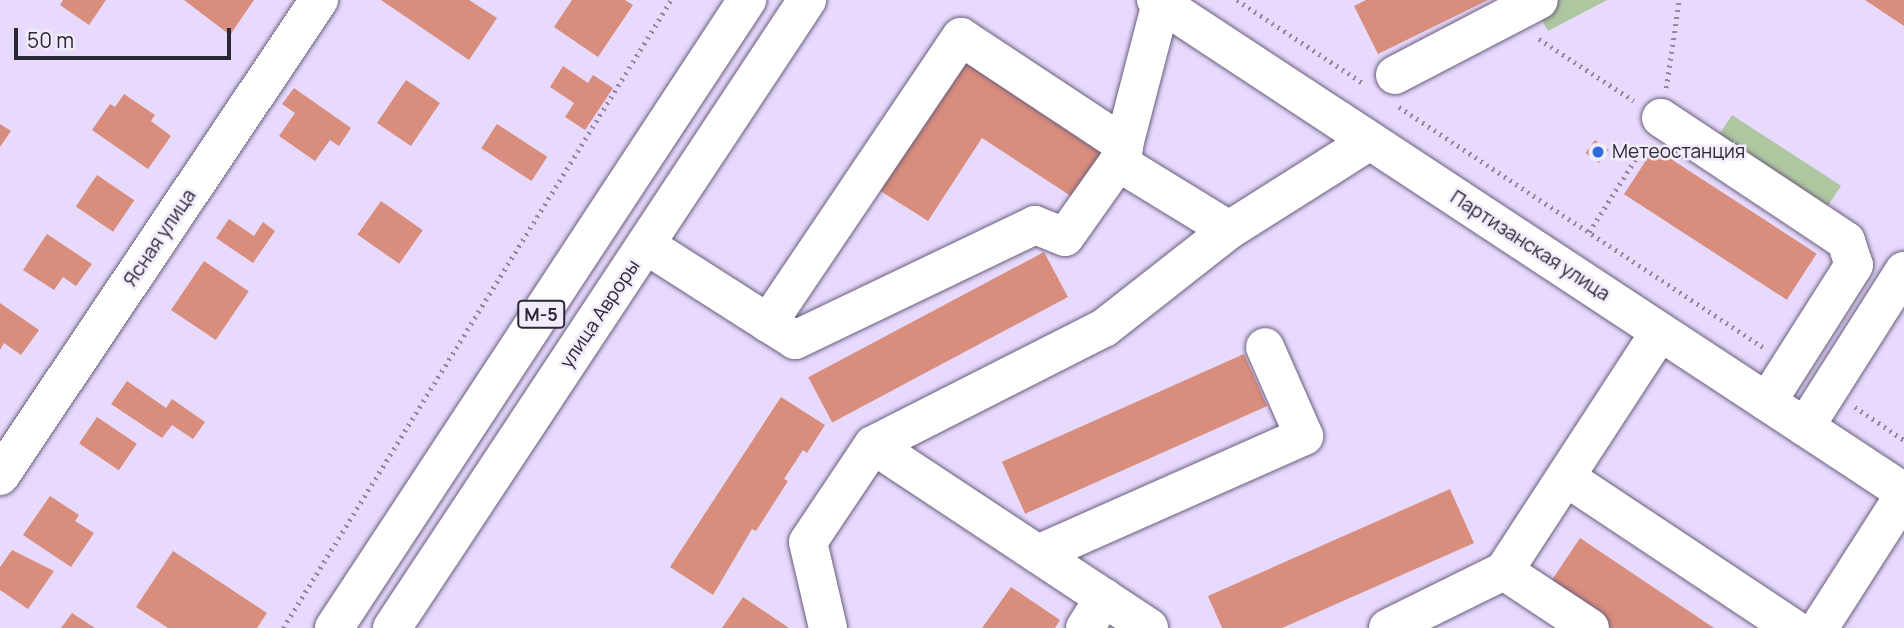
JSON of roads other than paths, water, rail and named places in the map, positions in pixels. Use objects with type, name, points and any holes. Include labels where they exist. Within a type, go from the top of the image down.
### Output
[{"type":"main road","name":"Ясная улица","points":[[0,476],[319,0]]},
{"type":"main road","name":"М-5","points":[[334,628],[747,0]]},
{"type":"main road","name":"улица Авроры","points":[[392,628],[807,0]]},
{"type":"main road","points":[[646,245],[795,341],[1035,225],[1065,237],[1121,153],[1159,2]]},
{"type":"main road","name":"Партизанская улица","points":[[1159,2],[1904,494]]},
{"type":"main road","points":[[1387,89],[1532,15]]},
{"type":"main road","points":[[768,323],[961,37],[1229,230]]},
{"type":"main road","points":[[1661,118],[1846,241],[1854,265],[1767,402]]},
{"type":"main road","points":[[828,628],[808,542],[873,445],[1104,328],[1229,230],[1370,141]]},
{"type":"main road","points":[[1805,427],[1904,271]]},
{"type":"main road","points":[[1388,628],[1504,571],[1660,332]]},
{"type":"main road","points":[[1038,554],[1304,436],[1265,347]]},
{"type":"main road","points":[[873,445],[1038,554],[1094,613],[1149,628]]},
{"type":"main road","points":[[1567,478],[1793,628]]},
{"type":"main road","points":[[1819,628],[1904,494]]},
{"type":"main road","points":[[1504,571],[1590,628]]},
{"type":"place","name":"Метеостанция","points":[[1598,152]]}]
